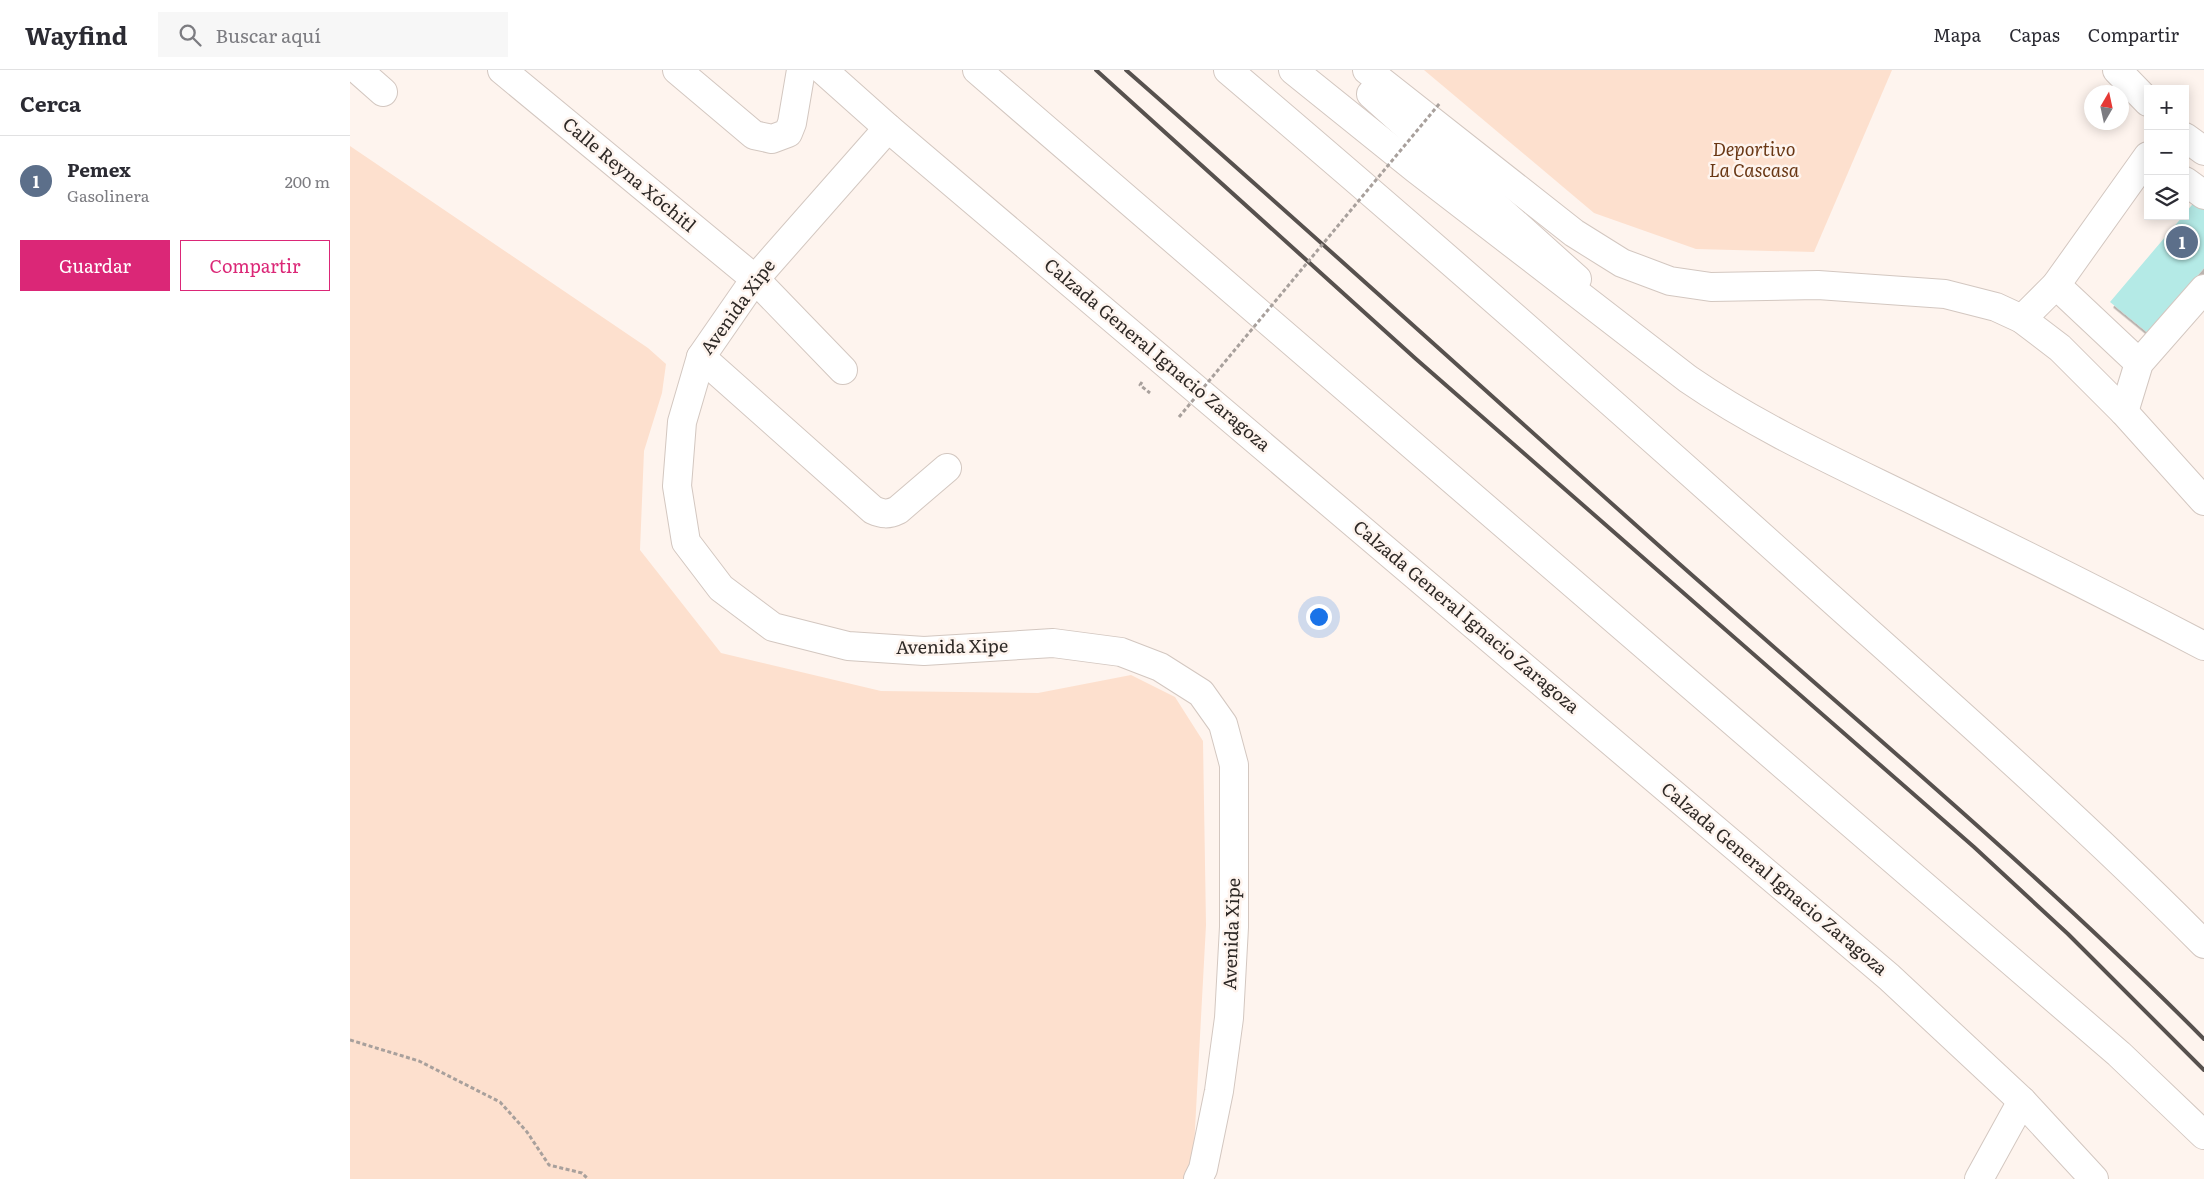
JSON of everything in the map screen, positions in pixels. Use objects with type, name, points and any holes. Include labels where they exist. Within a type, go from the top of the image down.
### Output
[{"type":"main road","points":[[358,70],[383,92]]},
{"type":"main road","name":"Calle Reyna Xóchitl","points":[[502,70],[755,279],[843,370]]},
{"type":"main road","points":[[677,70],[754,135],[772,139],[788,133],[792,123],[801,70]]},
{"type":"main road","name":"Calzada General Ignacio Zaragoza","points":[[823,70],[888,128],[1889,977],[2022,1101],[2094,1179]]},
{"type":"main road","points":[[977,70],[2119,1054],[2204,1135]]},
{"type":"main road","points":[[1228,70],[1392,209],[1587,380],[1901,661],[2119,859],[2204,944]]},
{"type":"main road","points":[[1293,70],[1416,169],[1688,379],[1748,418],[2040,561],[2204,646]]},
{"type":"main road","points":[[1349,70],[1370,93],[1688,379]]},
{"type":"main road","points":[[1367,70],[1567,228],[1622,263],[1670,281],[1711,287],[1818,285],[1945,294],[1996,306],[2022,319],[2060,348],[2124,412],[2204,500]]},
{"type":"main road","points":[[2117,70],[2144,98]]},
{"type":"main road","name":"Avenida Xipe","points":[[888,128],[755,279],[700,357],[682,422],[677,486],[686,542],[721,588],[773,627],[848,646],[924,651],[1053,643],[1121,652],[1160,667],[1201,693],[1222,724],[1234,765],[1232,963],[1229,1018],[1219,1091],[1203,1168],[1198,1179]]},
{"type":"main road","points":[[2189,140],[2204,152]]},
{"type":"main road","points":[[2022,319],[2056,285],[2144,162]]},
{"type":"main road","points":[[2189,184],[2204,195]]},
{"type":"main road","points":[[2056,285],[2139,363]]},
{"type":"main road","points":[[2124,412],[2139,363],[2204,289]]},
{"type":"main road","points":[[700,357],[873,510],[881,514],[890,514],[898,510],[947,468]]},
{"type":"main road","points":[[1979,1179],[2022,1101]]},
{"type":"path","points":[[1179,417],[1440,103]]},
{"type":"path","points":[[350,1040],[419,1061],[500,1102],[527,1132],[549,1165],[582,1173],[588,1179]]},
{"type":"green space","name":"Deportivo La Cascasa","points":[[1424,70],[1892,70],[1814,252],[1696,249],[1594,213]]},
{"type":"green space","points":[[350,146],[648,348],[666,364],[662,393],[644,451],[640,550],[721,653],[881,691],[1038,693],[1131,675],[1175,697],[1203,741],[1206,925],[1193,1166],[1186,1179],[350,1179]]},
{"type":"building","points":[[2197,199],[2204,205],[2204,268],[2148,333],[2110,302],[2180,220],[2189,220],[2189,208]]},
{"type":"railway","points":[[1096,70],[1416,359],[1974,847],[2068,934],[2204,1070]]},
{"type":"railway","points":[[1126,70],[1675,560],[2010,855],[2076,915],[2204,1039]]},
{"type":"place","name":"Pemex","points":[[2182,242]]}]
